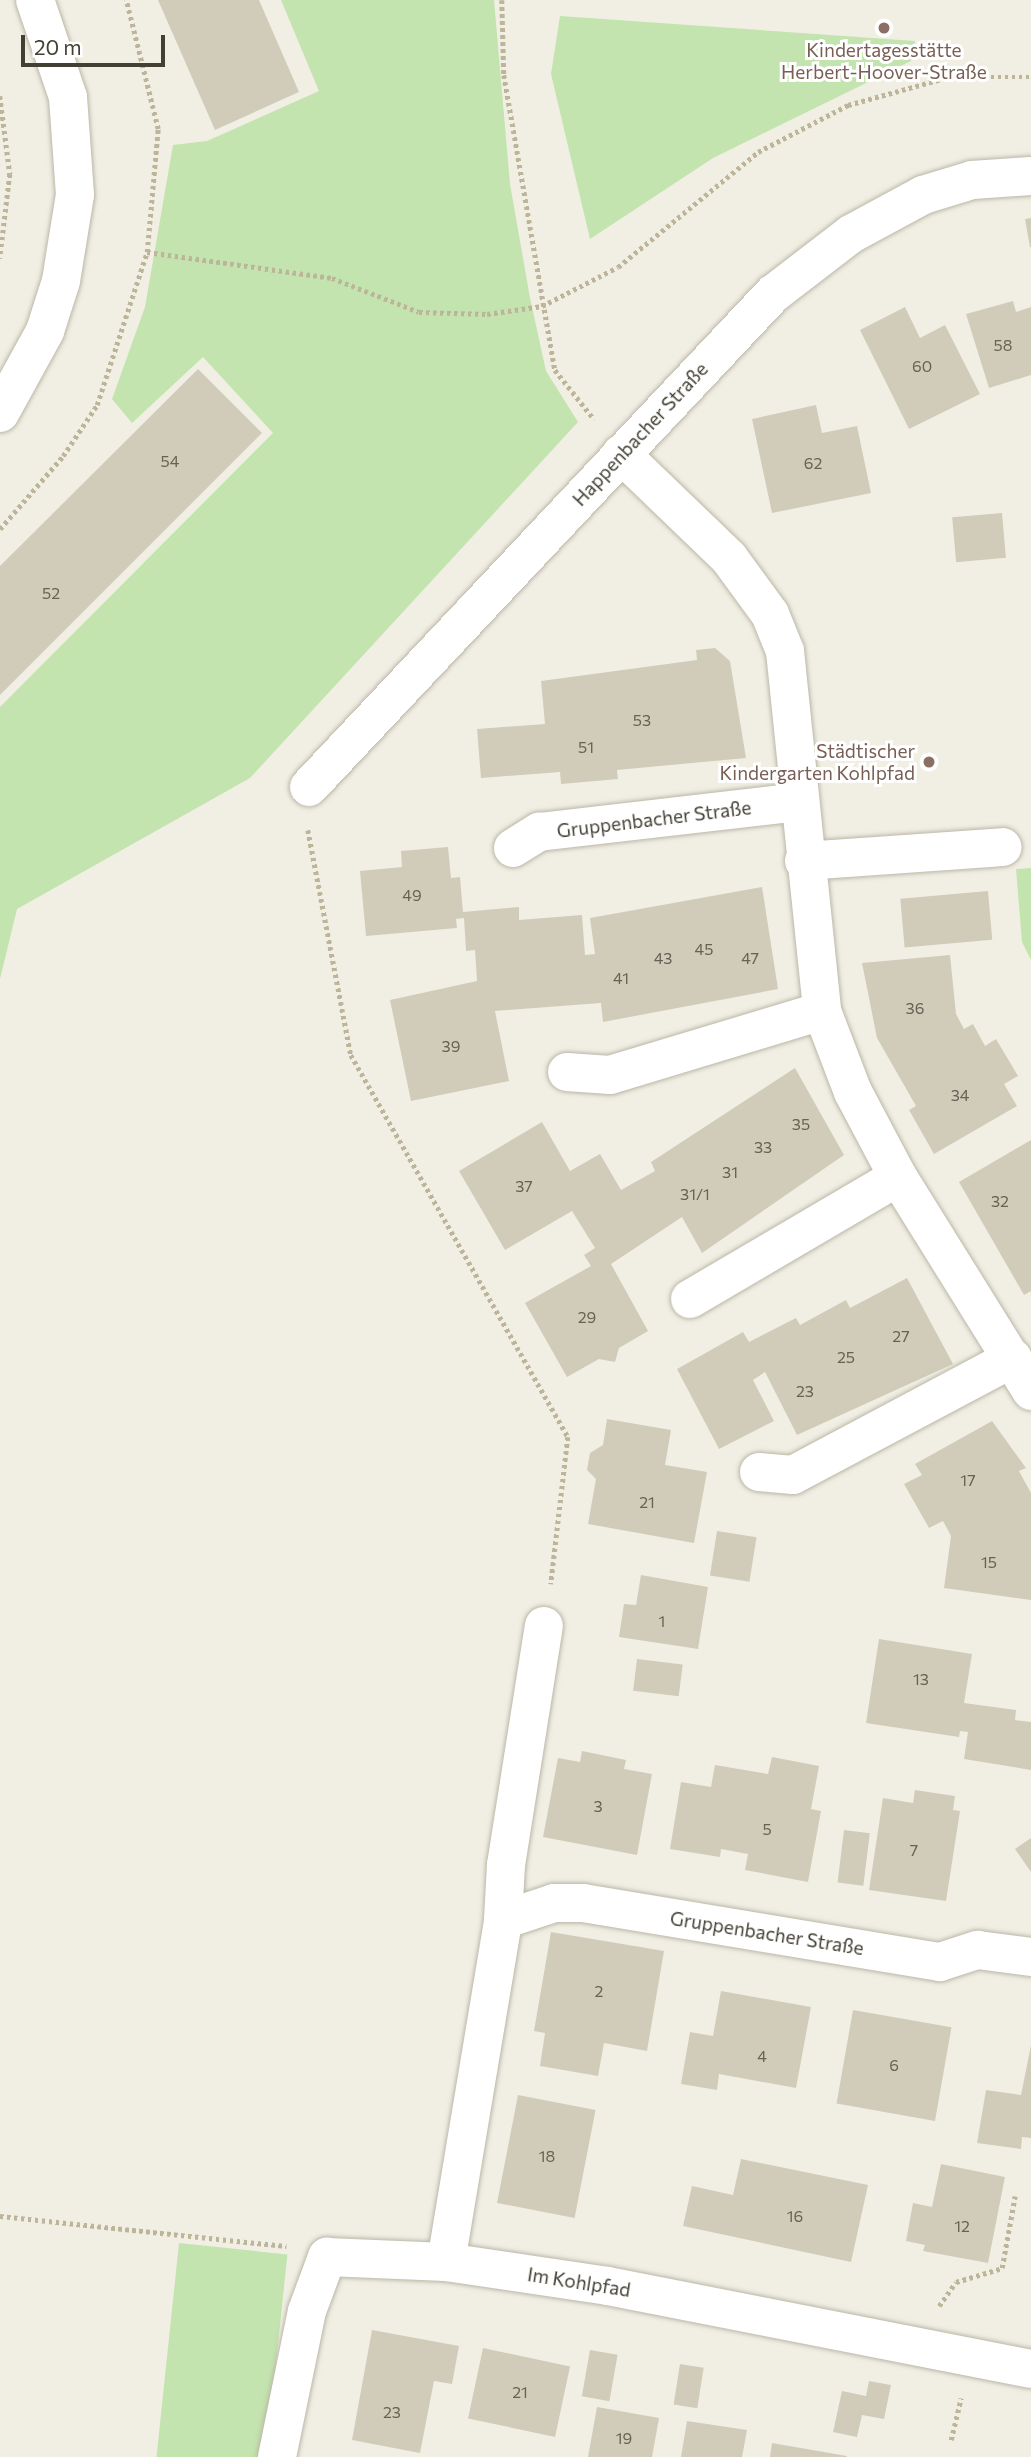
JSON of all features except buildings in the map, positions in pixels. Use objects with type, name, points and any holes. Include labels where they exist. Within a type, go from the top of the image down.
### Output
[{"type":"street","points":[[0,414],[45,331],[61,281],[75,195],[68,97],[35,0]]},
{"type":"street","name":"Happenbacher Straße","points":[[309,787],[773,294],[851,234],[923,195],[972,180],[1031,176]]},
{"type":"street","points":[[621,454],[729,558],[770,614],[785,651],[804,861],[822,1011],[853,1092],[898,1177],[1022,1374],[793,1475],[759,1472]]},
{"type":"street","name":"Gruppenbacher Straße","points":[[513,848],[539,832],[800,802]]},
{"type":"street","points":[[804,861],[1003,846]]},
{"type":"street","points":[[566,1072],[610,1074],[822,1011]]},
{"type":"street","points":[[690,1298],[898,1177]]},
{"type":"street","points":[[446,2262],[503,1920],[506,1865],[544,1626]]},
{"type":"street","name":"Gruppenbacher Straße","points":[[503,1920],[554,1903],[583,1903],[940,1962],[978,1950],[1031,1957]]},
{"type":"street","points":[[278,2457],[307,2311],[327,2257]]},
{"type":"street","name":"Im Kohlpfad","points":[[327,2257],[446,2262],[608,2286],[1031,2369]]},
{"type":"path","points":[[0,529],[63,456],[97,405],[147,252],[158,129],[126,0]]},
{"type":"path","points":[[502,0],[504,75],[555,370],[621,454]]},
{"type":"path","points":[[147,252],[332,278],[419,312],[487,314],[542,306],[618,267],[758,152],[848,105],[949,77],[1031,77]]},
{"type":"path","points":[[0,96],[10,174],[0,258]]},
{"type":"path","points":[[309,787],[307,839],[351,1055],[568,1437],[568,1472],[544,1626]]},
{"type":"path","points":[[933,2348],[931,2312],[946,2301],[956,2282],[1002,2268],[1015,2196]]},
{"type":"path","points":[[0,2216],[316,2249],[327,2257]]},
{"type":"green space","points":[[281,0],[494,0],[510,184],[530,298],[546,371],[578,422],[250,778],[17,909],[0,979],[0,707],[273,433],[203,357],[132,423],[112,399],[145,307],[173,145],[207,141],[319,91]]},
{"type":"green space","points":[[560,16],[915,41],[911,61],[713,158],[590,239],[551,74]]},
{"type":"green space","points":[[1031,868],[1031,960],[1022,942],[1016,869]]},
{"type":"green space","points":[[179,2243],[287,2254],[266,2457],[157,2457]]},
{"type":"place","name":"Kindertagesstätte Herbert-Hoover-Straße","points":[[884,28]]},
{"type":"place","name":"Städtischer Kindergarten Kohlpfad","points":[[929,762]]}]
